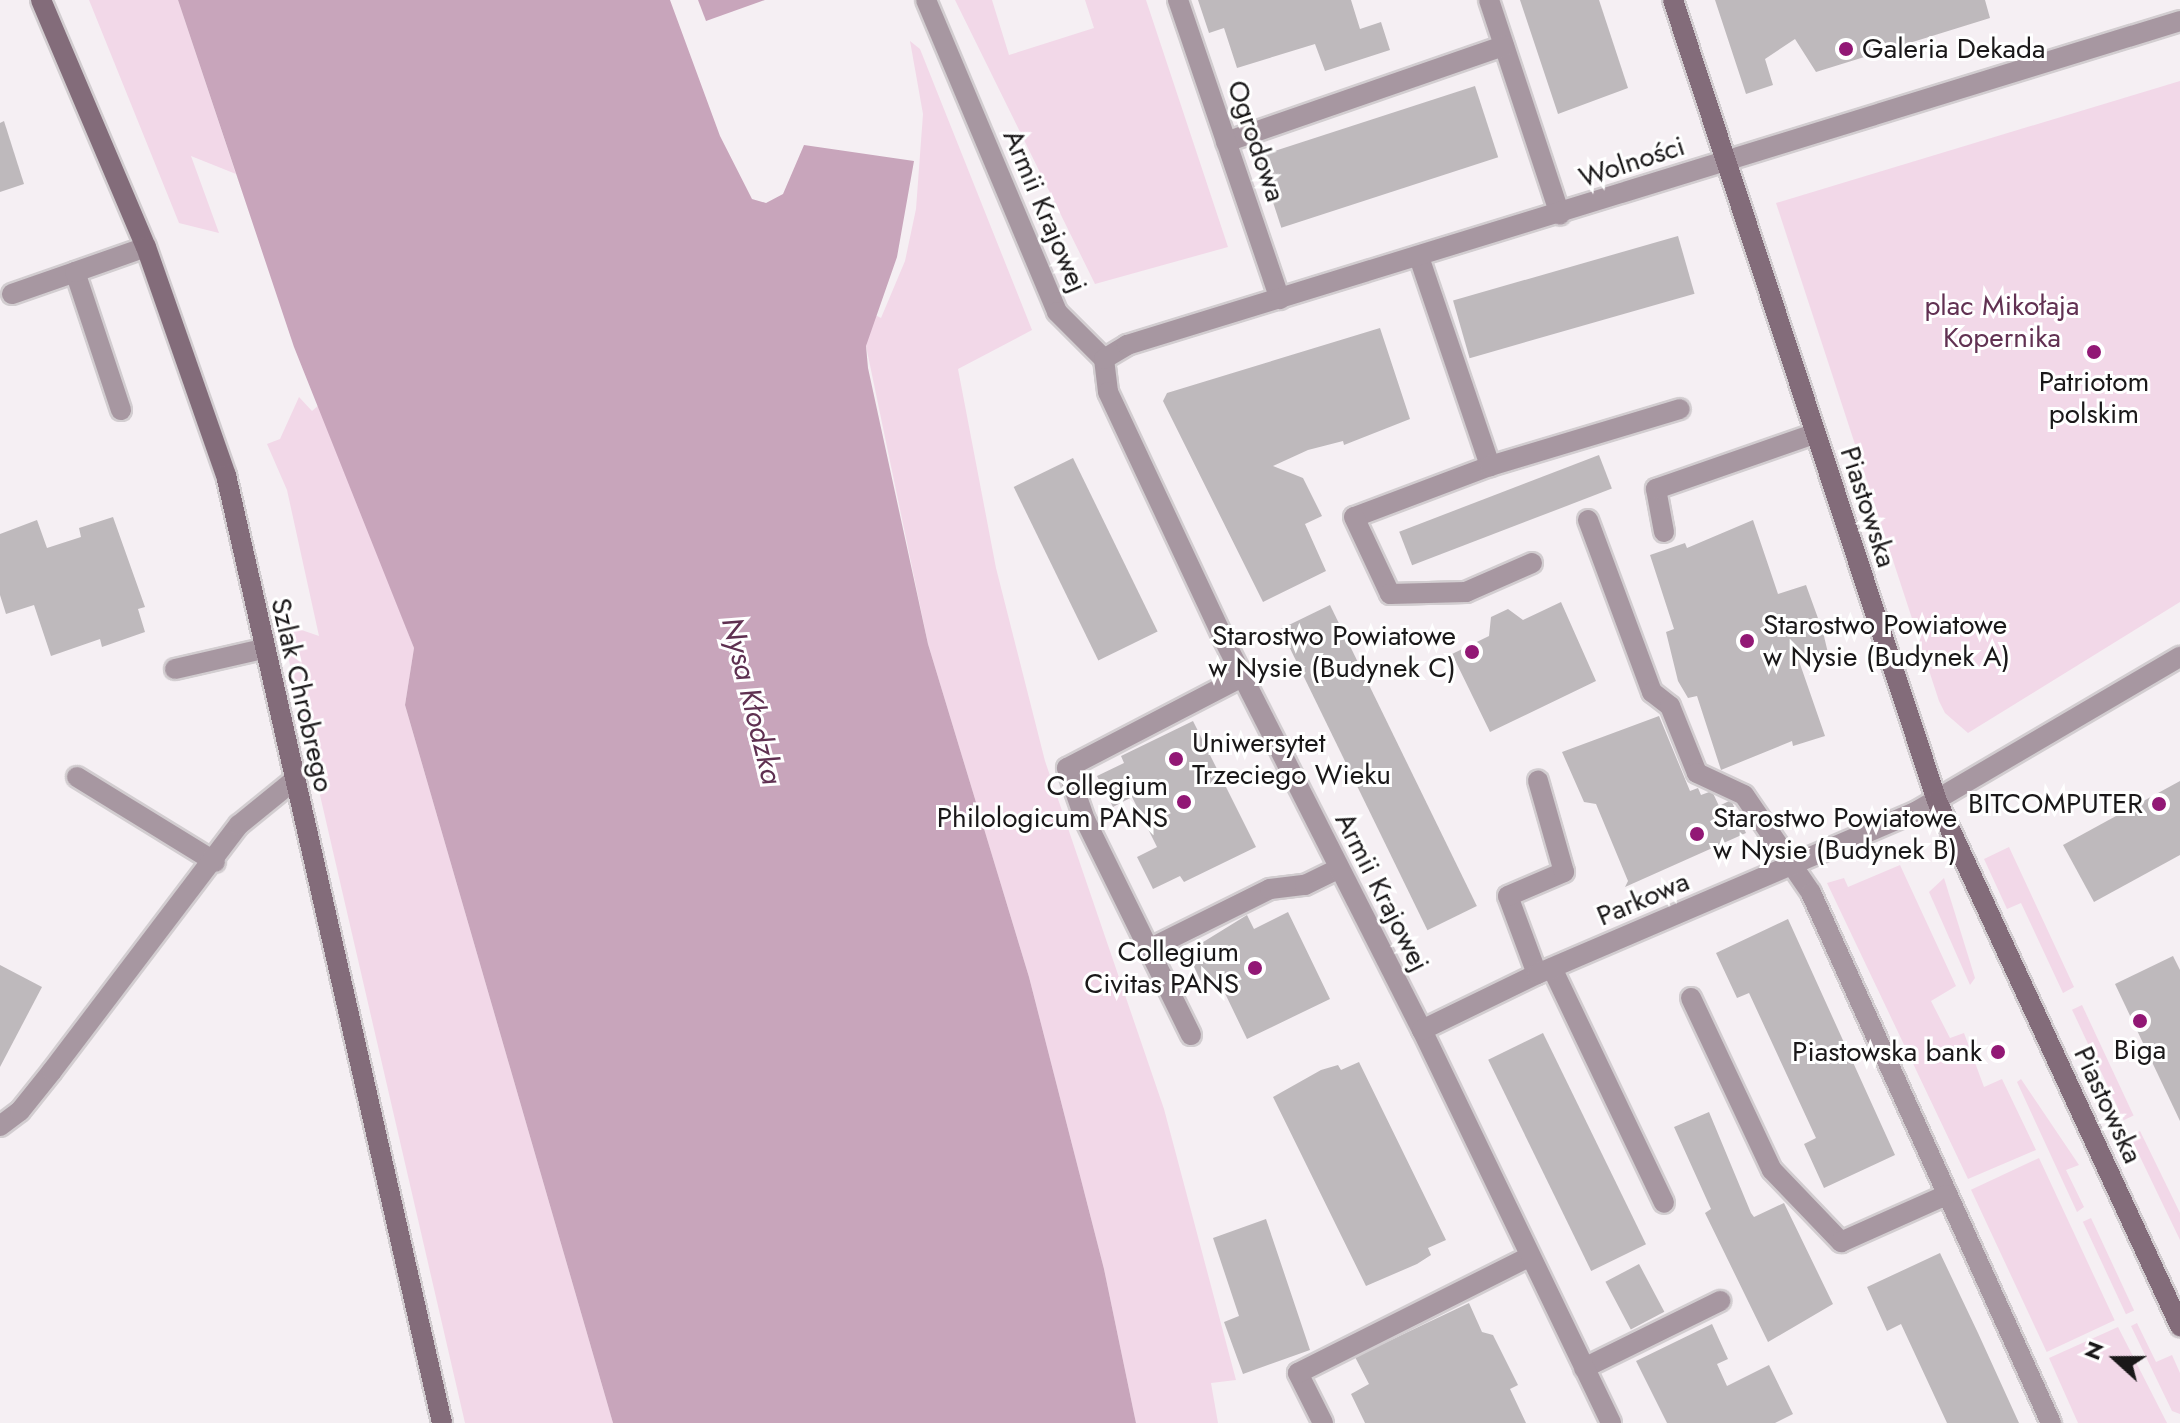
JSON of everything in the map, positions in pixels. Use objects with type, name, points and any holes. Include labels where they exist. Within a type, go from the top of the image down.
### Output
[{"type":"main road","name":"Szlak Chrobrego","points":[[41,0],[146,247],[226,475],[293,781],[442,1423]]},
{"type":"main road","name":"Piastowska","points":[[1673,0],[1937,801],[2180,1326]]},
{"type":"street","name":"Armii Krajowej","points":[[926,0],[1057,312],[1104,359],[1108,392],[1242,677],[1422,1030],[1611,1423]]},
{"type":"street","name":"Ogrodowa","points":[[1178,0],[1280,299]]},
{"type":"street","points":[[1489,0],[1560,215]]},
{"type":"street","name":"Wolności","points":[[1104,359],[1127,345],[1560,215],[2180,21]]},
{"type":"street","points":[[1226,142],[1504,46]]},
{"type":"street","points":[[12,294],[146,247]]},
{"type":"street","points":[[1419,257],[1490,466]]},
{"type":"street","points":[[75,272],[121,410]]},
{"type":"street","points":[[1532,563],[1466,592],[1390,594],[1354,517],[1490,466],[1680,409]]},
{"type":"street","points":[[1664,532],[1656,489],[1814,434]]},
{"type":"street","points":[[1588,520],[1652,692],[1670,706],[1697,773],[1744,795],[1811,893],[2051,1423]]},
{"type":"street","points":[[175,669],[263,649]]},
{"type":"street","name":"Parkowa","points":[[1422,1030],[1545,971],[1792,867],[1937,801],[2180,657]]},
{"type":"street","points":[[1191,1035],[1085,820],[1067,768],[1242,677]]},
{"type":"street","points":[[77,777],[215,862]]},
{"type":"street","points":[[0,1126],[20,1111],[261,802],[293,781]]},
{"type":"street","points":[[1538,781],[1564,872],[1508,896],[1664,1203]]},
{"type":"street","points":[[1149,949],[1270,889],[1305,885],[1338,869]]},
{"type":"street","points":[[1691,998],[1772,1170],[1841,1242],[1946,1195]]},
{"type":"street","points":[[1323,1423],[1298,1373],[1529,1257]]},
{"type":"street","points":[[1584,1368],[1720,1301]]},
{"type":"green space","points":[[89,0],[178,0],[236,174],[191,156],[219,233],[179,223]]},
{"type":"green space","points":[[955,0],[992,0],[1009,55],[1094,28],[1085,0],[1146,0],[1228,247],[1095,284]]},
{"type":"green space","points":[[910,41],[920,49],[1032,330],[958,369],[996,568],[1045,761],[1164,1109],[1236,1380],[1211,1383],[1218,1423],[1136,1423],[1104,1269],[1029,977],[928,644],[866,346],[873,314],[881,318],[905,261],[916,209],[923,114]]},
{"type":"green space","name":"plac Mikołaja Kopernika","points":[[2180,81],[2180,602],[1968,733],[1945,713],[1939,701],[1776,203]]},
{"type":"green space","points":[[299,397],[312,411],[320,404],[414,648],[405,705],[613,1423],[465,1423],[289,661],[290,626],[319,636],[287,490],[267,444],[280,439]]},
{"type":"green space","points":[[2009,847],[2074,987],[2063,993],[2021,903],[2007,909],[1984,859]]},
{"type":"green space","points":[[1900,865],[1956,986],[1931,1001],[1950,1038],[1964,1033],[1984,1087],[2002,1079],[2036,1150],[1968,1179],[1827,883],[1844,878],[1848,887]]},
{"type":"green space","points":[[1944,878],[1975,978],[1970,985],[1929,892]]},
{"type":"green space","points":[[2082,1005],[2134,1116],[2124,1120],[2072,1010]]},
{"type":"green space","points":[[2021,1079],[2079,1165],[2066,1170],[2084,1207],[2077,1212],[2017,1082]]},
{"type":"green space","points":[[2140,1131],[2180,1213],[2180,1240],[2130,1136]]},
{"type":"green space","points":[[2039,1158],[2115,1320],[2047,1352],[1971,1190]]},
{"type":"green space","points":[[2091,1218],[2134,1310],[2126,1314],[2083,1222]]},
{"type":"green space","points":[[2137,1323],[2156,1362],[2172,1355],[2180,1373],[2180,1414],[2172,1411],[2131,1326]]},
{"type":"green space","points":[[2118,1327],[2167,1423],[2078,1423],[2049,1358]]},
{"type":"water","name":"Nysa Kłodzka","points":[[178,0],[670,0],[720,136],[752,199],[766,203],[783,194],[804,145],[914,161],[897,257],[866,346],[868,368],[928,644],[1029,977],[1104,1269],[1136,1423],[613,1423],[405,705],[414,648],[294,347]]},
{"type":"water","points":[[698,0],[765,0],[706,21]]},
{"type":"building","points":[[1198,0],[1351,0],[1360,29],[1381,22],[1390,50],[1325,71],[1315,44],[1237,68],[1224,28],[1209,33]]},
{"type":"building","points":[[1520,0],[1599,0],[1628,88],[1558,114]]},
{"type":"building","name":"Galeria Dekada","points":[[1715,0],[1985,0],[1990,18],[1816,72],[1795,39],[1765,59],[1773,85],[1746,94]]},
{"type":"building","points":[[1475,86],[1498,157],[1281,228],[1258,156]]},
{"type":"building","points":[[4,121],[24,184],[0,192],[0,123]]},
{"type":"building","points":[[1678,236],[1695,294],[1470,358],[1453,300]]},
{"type":"building","points":[[1380,328],[1410,419],[1344,445],[1343,441],[1308,450],[1273,466],[1303,478],[1322,516],[1305,524],[1326,571],[1263,602],[1163,401],[1167,393]]},
{"type":"building","points":[[1599,455],[1612,489],[1412,565],[1399,532]]},
{"type":"building","points":[[1073,458],[1158,631],[1098,660],[1014,487]]},
{"type":"building","points":[[113,517],[145,607],[138,609],[145,632],[102,647],[100,639],[51,656],[34,605],[6,614],[0,595],[0,534],[37,520],[47,548],[81,537],[79,528]]},
{"type":"building","name":"Starostwo Powiatowe w Nysie (Budynek A)","points":[[1753,520],[1778,594],[1806,585],[1823,632],[1828,653],[1799,661],[1825,736],[1793,746],[1792,741],[1721,770],[1697,696],[1688,698],[1678,681],[1666,632],[1674,629],[1650,555],[1685,543],[1687,548]]},
{"type":"building","points":[[1561,602],[1596,681],[1490,732],[1452,654],[1489,636],[1491,617],[1508,609],[1523,620]]},
{"type":"building","points":[[1330,605],[1477,906],[1427,930],[1281,629]]},
{"type":"building","points":[[1659,716],[1690,791],[1698,788],[1701,795],[1712,791],[1719,806],[1731,800],[1746,833],[1625,887],[1628,881],[1596,804],[1584,802],[1562,752]]},
{"type":"building","name":"Collegium Philologicum PANS","points":[[1193,721],[1256,847],[1184,882],[1180,876],[1153,889],[1137,857],[1157,847],[1132,797],[1113,807],[1097,776],[1124,763],[1121,756]]},
{"type":"building","points":[[2180,781],[2180,855],[2094,902],[2063,845]]},
{"type":"building","name":"Collegium Civitas PANS","points":[[1288,912],[1330,999],[1247,1039],[1220,983],[1205,990],[1187,952],[1247,915],[1254,929]]},
{"type":"building","points":[[1788,919],[1895,1155],[1824,1188],[1804,1144],[1816,1138],[1749,993],[1737,998],[1716,953]]},
{"type":"building","points":[[2173,956],[2180,970],[2180,1121],[2115,984]]},
{"type":"building","points":[[0,965],[42,987],[0,1067]]},
{"type":"building","points":[[1543,1033],[1646,1244],[1591,1271],[1488,1060]]},
{"type":"building","points":[[1359,1062],[1446,1240],[1428,1248],[1431,1255],[1417,1264],[1366,1286],[1273,1097],[1321,1070],[1338,1065],[1341,1070]]},
{"type":"building","points":[[1709,1112],[1751,1213],[1754,1217],[1784,1203],[1833,1304],[1768,1342],[1705,1213],[1711,1209],[1674,1127]]},
{"type":"building","points":[[1266,1219],[1310,1350],[1243,1374],[1224,1322],[1239,1316],[1213,1238]]},
{"type":"building","points":[[1940,1253],[2019,1423],[1947,1423],[1901,1324],[1887,1331],[1867,1287]]},
{"type":"building","points":[[1639,1264],[1664,1312],[1631,1330],[1605,1282]]},
{"type":"building","points":[[1469,1303],[1482,1332],[1493,1335],[1518,1385],[1510,1389],[1526,1423],[1365,1423],[1351,1394],[1369,1384],[1355,1357]]},
{"type":"building","points":[[1712,1324],[1728,1359],[1717,1364],[1727,1386],[1769,1365],[1793,1414],[1775,1423],[1667,1423],[1636,1361]]},
{"type":"place","name":"Galeria Dekada","points":[[1846,49]]},
{"type":"place","name":"Patriotom polskim","points":[[2094,352]]},
{"type":"place","name":"Starostwo Powiatowe w Nysie (Budynek A)","points":[[1747,641]]},
{"type":"place","name":"Starostwo Powiatowe w Nysie (Budynek C)","points":[[1472,652]]},
{"type":"place","name":"Uniwersytet Trzeciego Wieku","points":[[1176,759]]},
{"type":"place","name":"Collegium Philologicum PANS","points":[[1184,802]]},
{"type":"place","name":"BITCOMPUTER","points":[[2159,804]]},
{"type":"place","name":"Starostwo Powiatowe w Nysie (Budynek B)","points":[[1697,834]]},
{"type":"place","name":"Collegium Civitas PANS","points":[[1255,968]]},
{"type":"place","name":"Biga","points":[[2140,1021]]},
{"type":"place","name":"Piastowska bank","points":[[1998,1052]]}]
